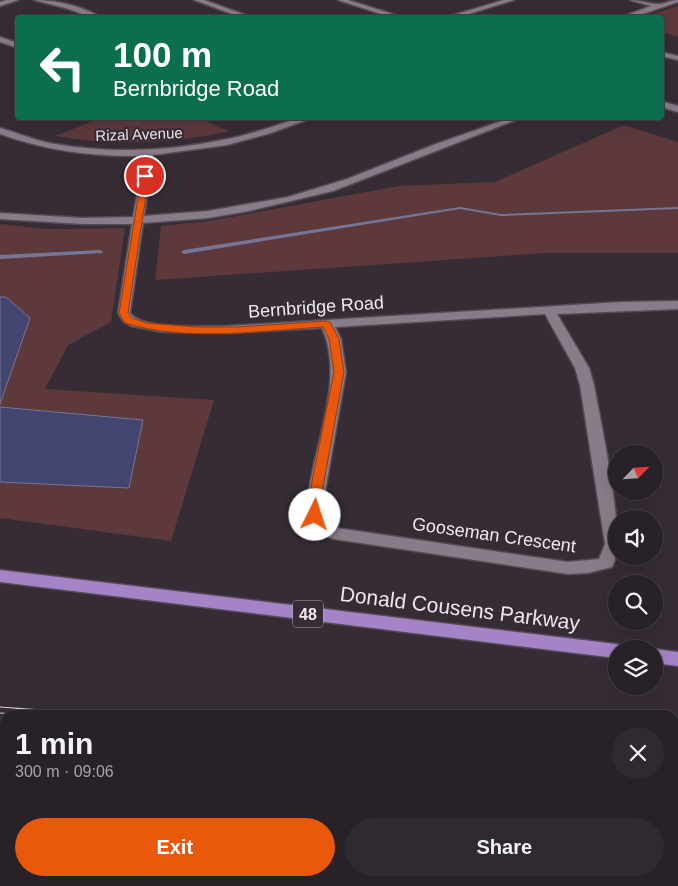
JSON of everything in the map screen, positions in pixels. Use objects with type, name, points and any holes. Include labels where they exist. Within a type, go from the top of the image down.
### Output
[{"type":"main road","name":"Donald Cousens Parkway","points":[[0,576],[608,650]]},
{"type":"main road","points":[[663,657],[678,658]]},
{"type":"street","points":[[0,4],[15,0]]},
{"type":"street","points":[[37,0],[91,15]]},
{"type":"street","points":[[196,0],[242,15]]},
{"type":"street","points":[[341,0],[392,15]]},
{"type":"street","points":[[485,0],[499,3]]},
{"type":"street","points":[[457,15],[511,0]]},
{"type":"street","points":[[633,0],[659,6]]},
{"type":"street","points":[[631,15],[678,0]]},
{"type":"street","points":[[0,39],[15,45]]},
{"type":"street","points":[[664,55],[678,58]]},
{"type":"street","points":[[664,105],[678,109]]},
{"type":"street","name":"Rizal Avenue","points":[[0,131],[33,142],[71,149],[149,151],[184,149],[227,142],[301,120]]},
{"type":"street","points":[[0,216],[69,221],[138,219],[227,211],[314,193],[353,181],[511,120]]},
{"type":"street","name":"Bernbridge Road","points":[[149,151],[124,313],[129,320],[146,326],[198,330],[238,330],[549,310],[678,305]]},
{"type":"street","name":"Gooseman Crescent","points":[[326,324],[334,339],[339,372],[316,498],[315,515],[322,528],[334,533],[568,568],[588,567],[606,563],[613,544],[587,385],[582,368],[549,310]]},
{"type":"shaded area","points":[[678,6],[678,37],[664,33],[664,15],[650,15]]},
{"type":"shaded area","points":[[96,120],[203,120],[229,131],[186,139],[142,142],[99,141],[55,136]]},
{"type":"shaded area","points":[[624,125],[678,142],[678,253],[546,253],[155,280],[161,226],[210,221],[399,186],[495,182]]},
{"type":"shaded area","points":[[0,224],[46,229],[125,228],[111,322],[68,345],[45,389],[214,400],[171,541],[0,518]]},
{"type":"water","points":[[0,297],[6,297],[30,318],[0,404]]},
{"type":"water","points":[[0,407],[143,420],[129,488],[0,482]]},
{"type":"waterway","points":[[184,252],[460,208],[501,215],[678,208]]},
{"type":"waterway","points":[[0,257],[100,252]]},
{"type":"route","points":[[145,176],[124,313],[129,320],[146,326],[198,330],[238,330],[326,324],[334,339],[339,372],[318,481],[315,515]]}]
